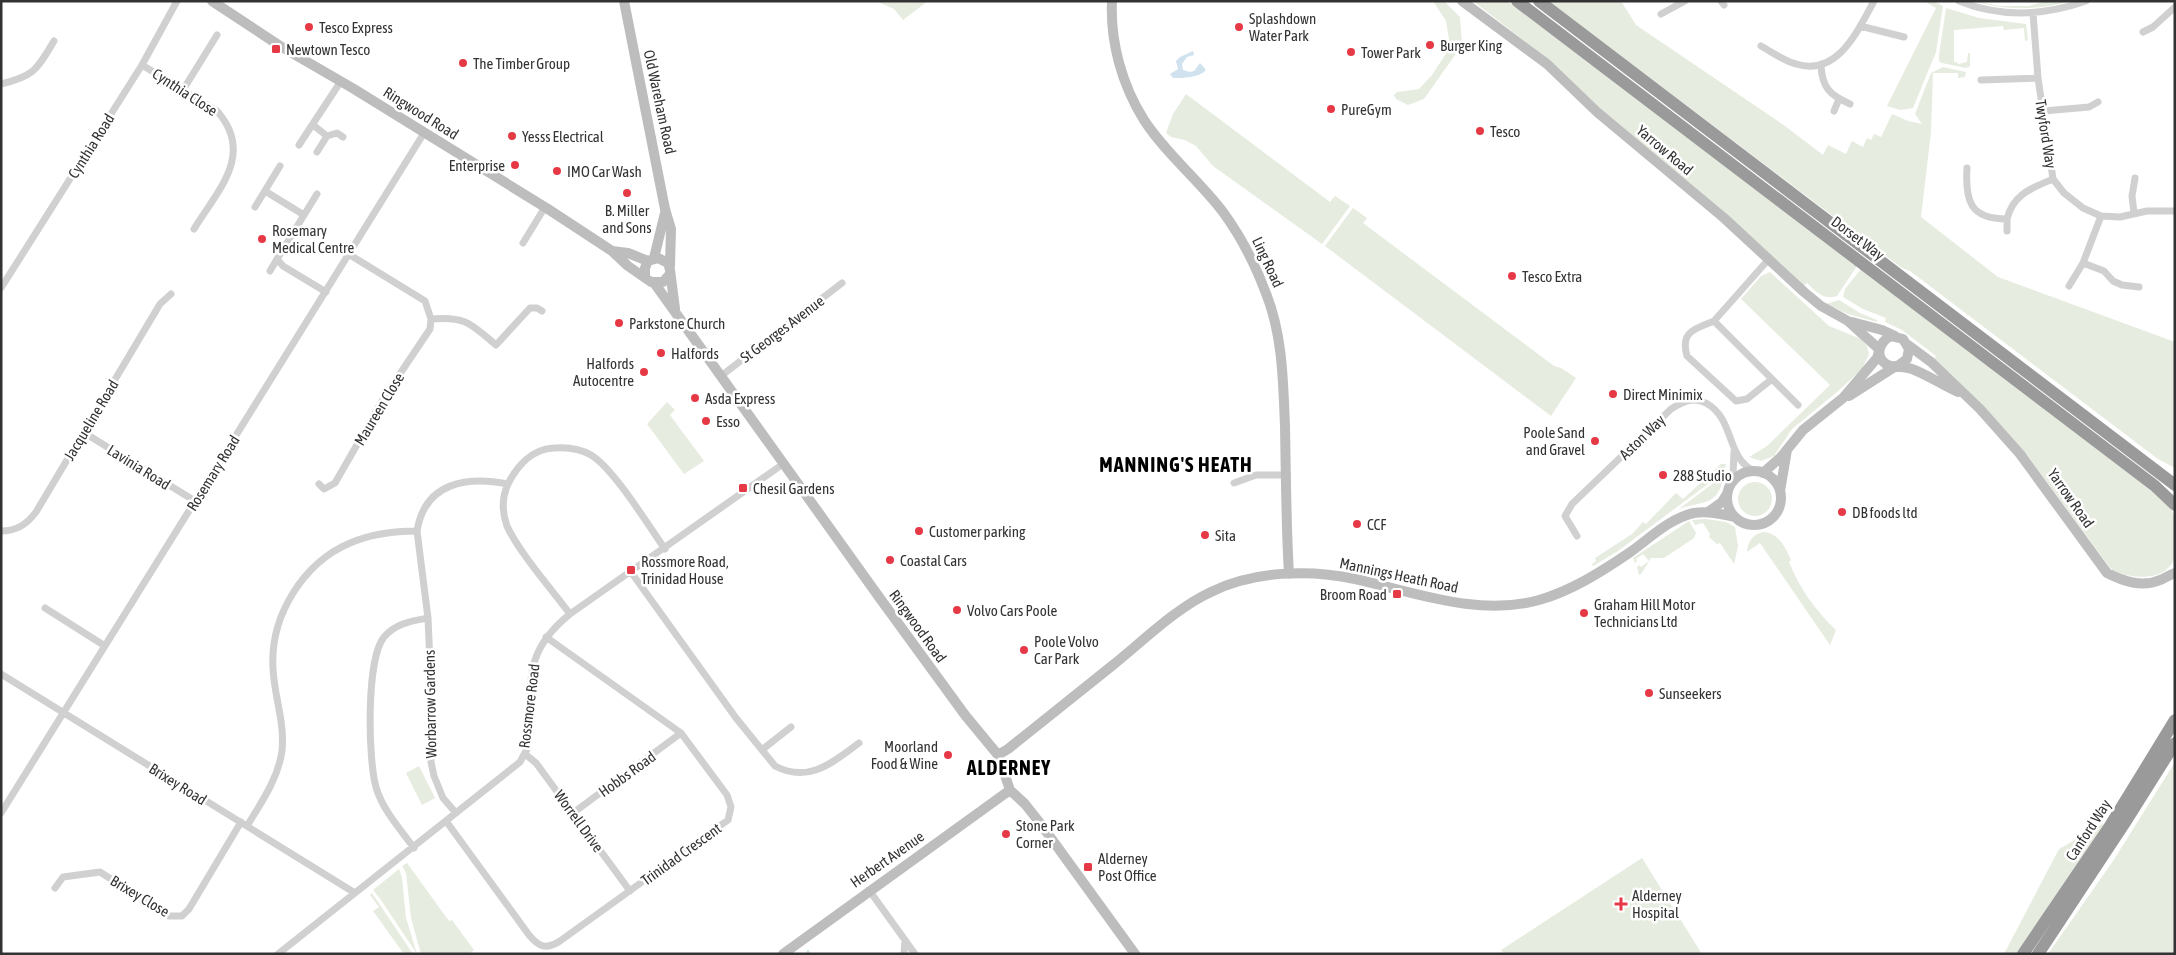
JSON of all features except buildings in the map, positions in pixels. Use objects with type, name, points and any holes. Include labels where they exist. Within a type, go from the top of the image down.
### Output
[{"type":"highway","name":"Dorset Way","points":[[1517,1],[1890,282],[2155,486],[2175,505]]},
{"type":"highway","name":"Dorset Way","points":[[1539,1],[2175,484]]},
{"type":"highway","name":"Canford Way","points":[[2023,954],[2110,826],[2175,720]]},
{"type":"highway","name":"Canford Way","points":[[2038,954],[2175,743]]},
{"type":"street","name":"Cynthia Road","points":[[1,288],[142,65],[178,1]]},
{"type":"street","name":"Ringwood Road","points":[[212,1],[280,46],[545,207],[612,251],[628,266],[645,277]]},
{"type":"street","name":"Old Wareham Road","points":[[624,1],[665,210],[671,229],[670,270]]},
{"type":"street","name":"Ling Road","points":[[1112,1],[1114,43],[1130,93],[1144,120],[1210,196],[1234,227],[1254,263],[1272,310],[1281,356],[1289,574]]},
{"type":"street","name":"Yarrow Road","points":[[1462,1],[1547,64],[1598,112],[1724,218],[1768,260],[1821,306],[1848,321],[1879,350]]},
{"type":"street","points":[[1668,1],[1672,8]]},
{"type":"street","points":[[1662,14],[1685,1]]},
{"type":"street","points":[[1761,46],[1795,64],[1821,65],[1844,50],[1874,1]]},
{"type":"street","points":[[1958,1],[1999,13],[2052,11],[2086,1]]},
{"type":"street","points":[[2142,32],[2153,27],[2175,7]]},
{"type":"street","name":"Twyford Way","points":[[2033,13],[2038,78],[2054,179],[2064,193],[2083,208],[2101,216],[2120,217],[2160,210],[2175,211]]},
{"type":"street","points":[[1860,26],[1904,37]]},
{"type":"street","points":[[183,90],[216,35]]},
{"type":"street","points":[[1,84],[25,78],[35,70],[54,41]]},
{"type":"street","name":"Cynthia Close","points":[[142,65],[217,111],[225,120],[234,142],[233,165],[194,229]]},
{"type":"street","points":[[1821,65],[1822,81],[1839,99],[1850,104]]},
{"type":"street","points":[[1981,80],[2038,78]]},
{"type":"street","points":[[299,144],[341,82]]},
{"type":"street","points":[[1834,111],[1839,99]]},
{"type":"street","points":[[2044,111],[2089,107],[2098,102]]},
{"type":"street","points":[[313,125],[328,136]]},
{"type":"street","points":[[317,152],[328,136],[337,133],[343,136]]},
{"type":"street","name":"Rosemary Road","points":[[1,813],[350,255],[424,133]]},
{"type":"street","points":[[255,207],[280,166]]},
{"type":"street","points":[[1967,168],[1965,189],[1967,199],[1974,209],[1994,219],[2007,219]]},
{"type":"street","points":[[2134,214],[2132,196],[2135,178]]},
{"type":"street","points":[[2007,231],[2007,219],[2016,198],[2026,190],[2054,179]]},
{"type":"street","points":[[265,191],[304,215]]},
{"type":"street","points":[[270,271],[317,194]]},
{"type":"street","points":[[522,243],[545,207]]},
{"type":"street","name":"Old Wareham Road","points":[[651,260],[660,237],[665,210]]},
{"type":"street","points":[[2069,286],[2083,263],[2101,216]]},
{"type":"street","name":"Ringwood Road","points":[[612,251],[628,253],[651,260]]},
{"type":"street","points":[[350,255],[425,302],[431,319],[456,318],[468,322],[496,345],[530,308],[537,308],[542,311]]},
{"type":"street","points":[[277,259],[283,266],[326,292]]},
{"type":"street","points":[[651,260],[665,260],[670,270],[666,280],[655,284],[645,277],[644,268],[651,260]]},
{"type":"street","points":[[1768,260],[1714,321],[1692,330],[1686,338],[1685,346],[1687,356],[1736,401],[1748,399],[1772,379]]},
{"type":"street","points":[[2083,263],[2104,271],[2113,281],[2122,286],[2139,287]]},
{"type":"street","name":"Ringwood Road","points":[[670,270],[676,312]]},
{"type":"street","name":"St Georges Avenue","points":[[721,376],[842,283]]},
{"type":"street","name":"Ringwood Road","points":[[655,284],[959,708],[998,755],[1010,790],[1025,804],[1040,823],[1136,954]]},
{"type":"street","name":"Jacqueline Road","points":[[1,531],[19,528],[30,520],[160,304],[171,294]]},
{"type":"street","name":"Maureen Close","points":[[319,484],[324,489],[335,483],[385,396],[430,329],[431,319]]},
{"type":"street","points":[[1714,321],[1798,405]]},
{"type":"street","name":"Yarrow Road","points":[[1848,321],[1882,330],[1895,336]]},
{"type":"street","points":[[1759,472],[1787,449],[1803,430],[1843,398],[1877,358],[1879,350],[1887,338],[1895,336],[1903,338],[1908,344],[1909,349],[1907,359],[1860,391],[1843,398]]},
{"type":"street","name":"Yarrow Road","points":[[1908,344],[1931,362],[1980,409],[2034,471],[2107,573],[2118,579],[2139,583],[2160,580],[2173,572]]},
{"type":"street","points":[[1879,350],[1884,362],[1898,366]]},
{"type":"street","name":"Yarrow Road","points":[[1898,366],[1913,370],[1963,394]]},
{"type":"street","name":"Aston Way","points":[[1577,536],[1565,516],[1572,504],[1670,409],[1682,402],[1691,399],[1701,400],[1713,407],[1723,418],[1734,449],[1747,468],[1759,472]]},
{"type":"street","name":"Lavinia Road","points":[[83,432],[195,501]]},
{"type":"street","points":[[570,614],[522,550],[508,527],[503,499],[508,484],[520,465],[538,451],[572,448],[582,450],[601,462],[665,549]]},
{"type":"street","name":"Aston Way","points":[[1728,491],[1733,474],[1734,449]]},
{"type":"street","points":[[1728,491],[1728,505],[1734,517],[1748,524],[1766,522],[1776,513],[1779,507],[1787,449]]},
{"type":"street","name":"Rossmore Road","points":[[278,954],[520,762],[525,754],[529,737],[532,668],[536,654],[546,637],[570,614],[665,549],[783,464]]},
{"type":"street","points":[[1708,512],[1722,502],[1734,480],[1741,474],[1759,472],[1773,479],[1780,491]]},
{"type":"street","points":[[1234,482],[1256,475],[1286,475]]},
{"type":"street","points":[[244,824],[272,783],[282,752],[282,733],[273,656],[283,612],[294,590],[314,567],[351,542],[367,537],[417,530],[427,505],[441,490],[463,481],[477,480],[508,484]]},
{"type":"street","name":"Mannings Heath Road","points":[[998,755],[1008,750],[1157,629],[1197,600],[1226,586],[1272,574],[1314,574],[1352,578],[1465,604],[1518,605],[1540,600],[1579,584],[1626,555],[1678,518],[1708,512],[1734,517]]},
{"type":"street","name":"Worbarrow Gardens","points":[[417,530],[428,618],[432,694],[431,762],[434,776],[443,798],[456,812]]},
{"type":"street","points":[[631,572],[736,718],[775,766],[782,769],[811,772],[829,766],[859,742]]},
{"type":"street","points":[[46,608],[105,646]]},
{"type":"street","points":[[414,848],[382,803],[376,787],[372,767],[370,721],[374,662],[382,639],[398,625],[428,618]]},
{"type":"street","name":"Trinidad Crescent","points":[[446,821],[529,935],[542,947],[551,946],[560,941],[719,828],[730,816],[731,807],[727,796],[682,734],[546,637]]},
{"type":"street","name":"Brixey Road","points":[[1,674],[355,893]]},
{"type":"street","points":[[763,749],[790,727]]},
{"type":"street","name":"Hobbs Road","points":[[573,813],[682,734]]},
{"type":"street","name":"Worrell Drive","points":[[525,754],[536,763],[630,892]]},
{"type":"street","name":"Herbert Avenue","points":[[782,954],[1010,790]]},
{"type":"street","name":"Brixey Close","points":[[55,888],[63,877],[100,872],[165,914],[173,917],[182,916],[189,909],[244,824]]},
{"type":"street","points":[[869,890],[915,954]]},
{"type":"street","points":[[904,954],[905,940]]},
{"type":"shaded area","points":[[876,1],[928,1],[903,20],[894,9]]},
{"type":"shaded area","points":[[1433,1],[1444,1],[1460,17],[1462,45],[1424,99],[1408,105],[1396,99],[1394,95],[1397,92],[1419,89],[1432,75],[1447,52],[1449,39],[1446,21]]},
{"type":"shaded area","points":[[1473,1],[1507,1],[1857,266],[1837,296],[1824,296],[1807,283],[1803,286],[1615,123],[1548,59]]},
{"type":"shaded area","points":[[1548,1],[1621,1],[1636,25],[1785,126],[1823,155],[1828,145],[1846,154],[1852,141],[1863,147],[1867,138],[1871,140],[1874,134],[1881,137],[1892,114],[1908,121],[1922,124],[1915,114],[1931,73],[1943,67],[1966,72],[1965,77],[1958,78],[1958,73],[1933,73],[1931,132],[1921,217],[1998,277],[2175,342],[2175,468],[2158,459]]},
{"type":"shaded area","points":[[1924,1],[1934,1],[1943,6],[1936,52],[1913,108],[1900,110],[1887,106],[1936,8]]},
{"type":"shaded area","points":[[1974,1],[2000,6],[2029,6],[2045,1],[2071,1],[2035,8],[2010,8]]},
{"type":"shaded area","points":[[1946,8],[1979,18],[2026,24],[2028,40],[2025,41],[2024,28],[2004,30],[2003,26],[1954,30],[1954,62],[1958,64],[1967,62],[1968,53],[1970,53],[1970,66],[1966,68],[1942,63],[1939,61],[1939,55]]},
{"type":"shaded area","points":[[1186,94],[1330,202],[1335,196],[1350,206],[1322,244],[1213,166],[1196,146],[1185,140],[1171,137],[1166,133],[1173,114]]},
{"type":"shaded area","points":[[1353,208],[1367,218],[1363,223],[1554,366],[1561,368],[1576,378],[1551,416],[1325,246]]},
{"type":"shaded area","points":[[1861,269],[2166,502],[2173,513],[2176,540],[2175,556],[2169,567],[2163,572],[2146,577],[2127,575],[2111,569],[2028,456],[1994,418],[1934,359],[1936,356],[1902,330],[1885,322],[1886,318],[1863,309],[1843,297],[1845,289]]},
{"type":"shaded area","points":[[1770,272],[1829,326],[1861,339],[1867,346],[1869,354],[1862,369],[1792,429],[1774,456],[1761,461],[1749,457],[1767,446],[1830,385],[1741,299],[1761,276]]},
{"type":"shaded area","points":[[1839,300],[1860,313],[1877,320],[1877,322],[1848,314],[1826,304]]},
{"type":"shaded area","points":[[667,402],[675,410],[670,415],[704,461],[684,474],[647,424]]},
{"type":"shaded area","points":[[1721,464],[1726,464],[1724,472],[1618,551],[1593,566],[1592,564],[1596,561],[1595,558],[1632,534],[1643,522],[1646,524],[1676,493],[1683,499]]},
{"type":"shaded area","points":[[1724,475],[1718,493],[1709,501],[1679,509]]},
{"type":"shaded area","points":[[1755,482],[1762,483],[1767,487],[1771,492],[1771,506],[1767,511],[1762,515],[1755,516],[1748,515],[1743,511],[1739,506],[1738,499],[1739,492],[1743,487],[1748,483]]},
{"type":"shaded area","points":[[1706,519],[1726,522],[1735,527],[1738,546],[1734,564],[1720,543],[1717,544],[1709,537],[1710,534],[1703,523],[1695,525],[1692,520]]},
{"type":"shaded area","points":[[1689,521],[1696,533],[1694,538],[1664,558],[1651,558],[1641,574],[1639,575],[1637,567],[1639,565],[1641,567],[1649,561],[1643,554],[1636,559],[1635,563],[1633,558]]},
{"type":"shaded area","points":[[1763,532],[1773,535],[1781,542],[1791,560],[1789,562],[1793,572],[1803,590],[1821,615],[1836,630],[1830,645],[1760,543],[1747,552],[1751,539]]},
{"type":"shaded area","points":[[2175,762],[2175,954],[2048,954],[2113,861]]},
{"type":"shaded area","points":[[419,766],[435,798],[422,805],[406,773]]},
{"type":"shaded area","points":[[2108,821],[2019,954],[2004,954],[2059,849]]},
{"type":"shaded area","name":"Alderney Hospital","points":[[1642,858],[1702,954],[1504,954],[1501,950]]},
{"type":"shaded area","points":[[407,863],[449,921],[452,920],[474,950],[469,954],[421,954],[411,918],[406,873],[402,866]]},
{"type":"shaded area","points":[[399,869],[402,878],[406,918],[417,954],[373,890]]},
{"type":"shaded area","points":[[372,893],[413,954],[404,954],[373,911],[379,907],[370,895]]},
{"type":"water","points":[[1193,51],[1194,55],[1187,57],[1182,64],[1183,70],[1194,71],[1200,63],[1206,70],[1195,76],[1173,78],[1170,74],[1178,69],[1176,61]]},
{"type":"place","name":"Tesco Express","points":[[309,27]]},
{"type":"place","name":"Splashdown Water Park","points":[[1239,27]]},
{"type":"place","name":"Burger King","points":[[1430,45]]},
{"type":"place","name":"Newtown Tesco","points":[[276,49]]},
{"type":"place","name":"Tower Park","points":[[1351,52]]},
{"type":"place","name":"The Timber Group","points":[[463,63]]},
{"type":"place","name":"PureGym","points":[[1331,109]]},
{"type":"place","name":"Tesco","points":[[1480,131]]},
{"type":"place","name":"Yesss Electrical","points":[[512,136]]},
{"type":"place","name":"Enterprise","points":[[515,165]]},
{"type":"place","name":"IMO Car Wash","points":[[557,171]]},
{"type":"place","name":"B. Miller and Sons","points":[[627,193]]},
{"type":"place","name":"Rosemary Medical Centre","points":[[262,239]]},
{"type":"place","name":"Tesco Extra","points":[[1512,276]]},
{"type":"place","name":"Parkstone Church","points":[[619,323]]},
{"type":"place","name":"Halfords","points":[[661,353]]},
{"type":"place","name":"Halfords Autocentre","points":[[644,372]]},
{"type":"place","name":"Direct Minimix","points":[[1613,394]]},
{"type":"place","name":"Asda Express","points":[[695,398]]},
{"type":"place","name":"Esso","points":[[706,421]]},
{"type":"place","name":"Poole Sand and Gravel","points":[[1595,441]]},
{"type":"place","name":"288 Studio","points":[[1663,475]]},
{"type":"place","name":"Chesil Gardens","points":[[743,488]]},
{"type":"place","name":"DB foods ltd","points":[[1842,512]]},
{"type":"place","name":"CCF","points":[[1357,524]]},
{"type":"place","name":"Customer parking","points":[[919,531]]},
{"type":"place","name":"Sita","points":[[1205,535]]},
{"type":"place","name":"Coastal Cars","points":[[890,560]]},
{"type":"place","name":"Rossmore Road, Trinidad House","points":[[631,570]]},
{"type":"place","name":"Broom Road","points":[[1397,594]]},
{"type":"place","name":"Volvo Cars Poole","points":[[957,610]]},
{"type":"place","name":"Graham Hill Motor Technicians Ltd","points":[[1584,613]]},
{"type":"place","name":"Poole Volvo Car Park","points":[[1024,650]]},
{"type":"place","name":"Sunseekers","points":[[1649,693]]},
{"type":"place","name":"Moorland Food & Wine","points":[[948,755]]},
{"type":"place","name":"Stone Park Corner","points":[[1006,834]]},
{"type":"place","name":"Alderney Post Office","points":[[1088,867]]},
{"type":"place","name":"Alderney Hospital","points":[[1621,904]]},
{"type":"district","name":"MANNING'S HEATH","points":[[1176,464]]},
{"type":"district","name":"ALDERNEY","points":[[1009,767]]}]
